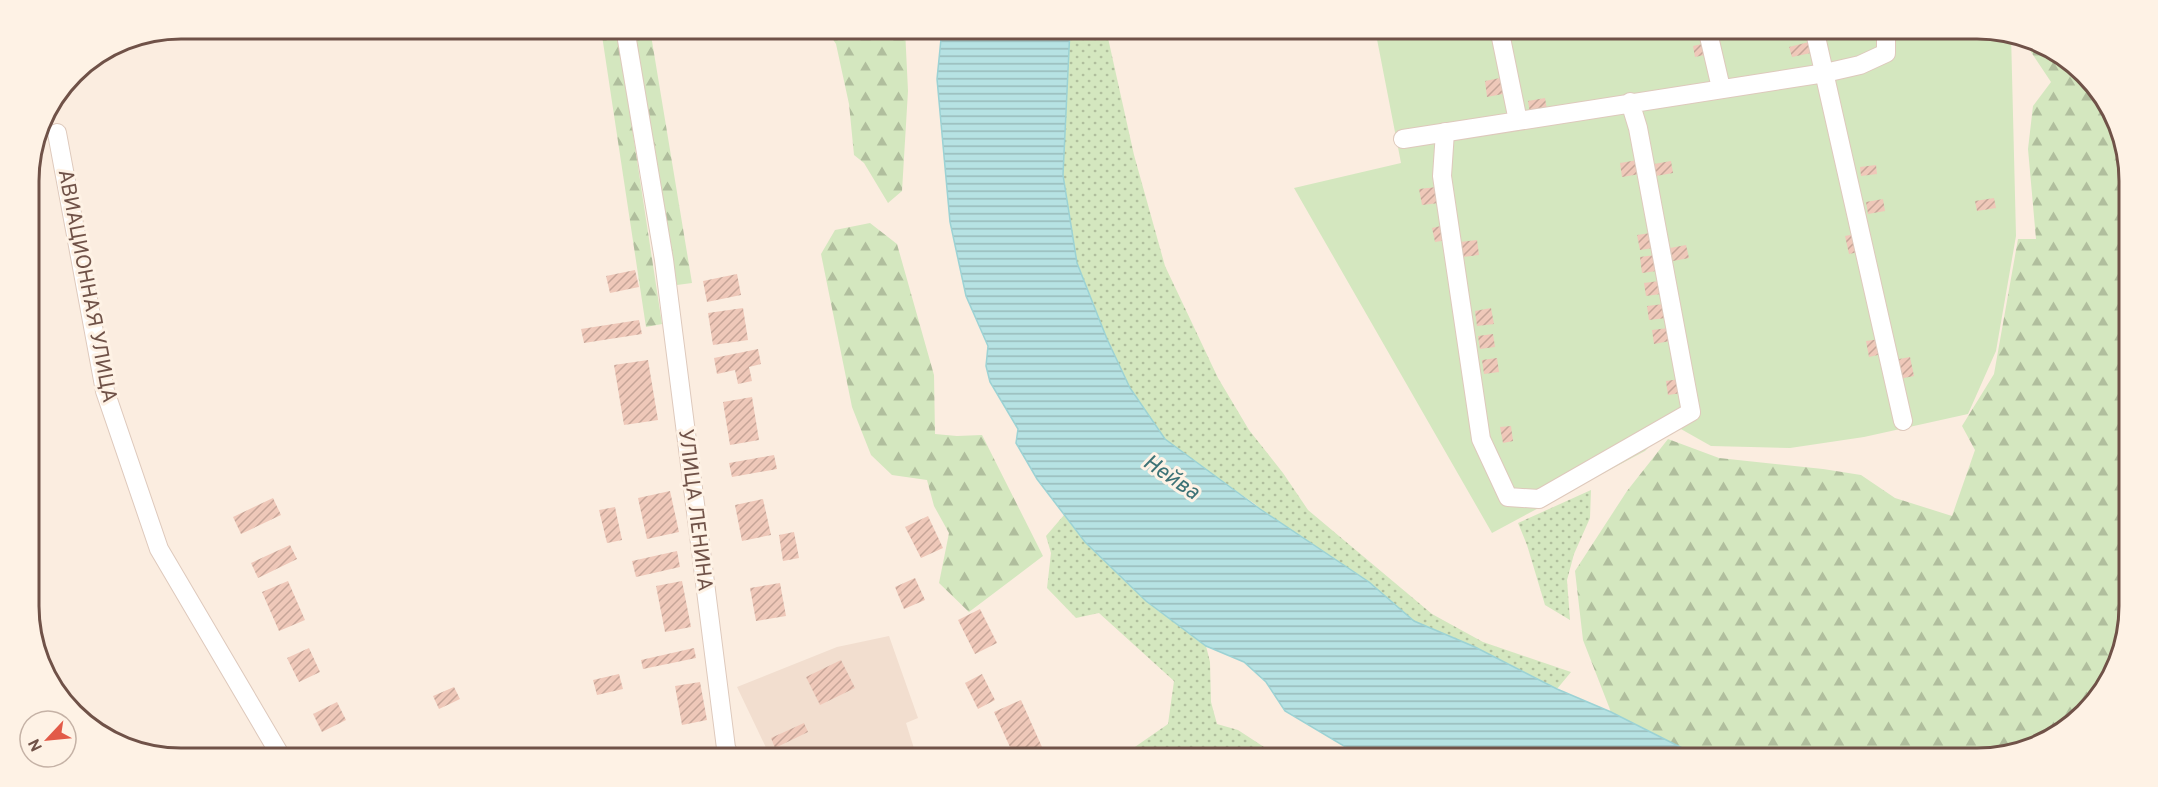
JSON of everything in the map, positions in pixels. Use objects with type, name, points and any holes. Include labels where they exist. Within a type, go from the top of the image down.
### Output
[{"type":"street","name":"УЛИЦА ЛЕНИНА","points":[[627,39],[664,260],[726,748]]},
{"type":"street","points":[[1501,39],[1518,121]]},
{"type":"street","points":[[1709,39],[1720,88]]},
{"type":"street","points":[[1817,39],[1903,421]]},
{"type":"street","points":[[1403,139],[1825,73],[1860,65],[1886,53],[1886,39]]},
{"type":"street","points":[[1445,132],[1442,176],[1481,439],[1508,496],[1539,499],[1691,412],[1638,128],[1630,102]]},
{"type":"street","name":"АВИАЦИОННАЯ УЛИЦА","points":[[57,133],[105,391],[159,549],[276,748]]},
{"type":"shaded area","points":[[889,636],[918,718],[906,723],[914,748],[766,748],[737,687],[837,647]]},
{"type":"green space","points":[[603,39],[619,39],[662,324],[646,327]]},
{"type":"green space","points":[[635,39],[652,39],[692,283],[677,285]]},
{"type":"green space","points":[[833,39],[905,39],[908,91],[902,191],[888,203],[864,163],[854,155],[849,104],[836,44]]},
{"type":"green space","points":[[1070,39],[1108,39],[1134,155],[1165,266],[1218,378],[1249,430],[1283,473],[1308,510],[1432,614],[1483,642],[1571,672],[1557,689],[1475,647],[1414,621],[1369,582],[1260,509],[1165,439],[1130,388],[1107,339],[1077,263],[1063,175]]},
{"type":"green space","points":[[1377,39],[1977,39],[2011,44],[2016,236],[1996,351],[1968,414],[1864,437],[1790,448],[1711,446],[1672,424],[1645,451],[1492,533],[1294,188],[1401,163]]},
{"type":"green space","points":[[2029,50],[2056,63],[2071,74],[2090,94],[2108,127],[2118,162],[2118,625],[2104,669],[2090,693],[2064,719],[2048,729],[2014,743],[1986,748],[1682,748],[1611,712],[1583,640],[1575,571],[1627,491],[1668,439],[1719,458],[1861,475],[1895,498],[1952,516],[1975,450],[1962,426],[1994,374],[2018,239],[2036,239],[2028,149],[2033,106],[2051,82]]},
{"type":"green space","points":[[870,223],[897,244],[934,375],[935,434],[982,435],[1043,556],[969,612],[939,583],[949,533],[934,506],[927,480],[892,475],[871,455],[852,407],[821,254],[835,230]]},
{"type":"green space","points":[[1591,490],[1590,518],[1574,554],[1567,580],[1570,620],[1545,605],[1518,523]]},
{"type":"green space","points":[[1064,515],[1085,542],[1146,601],[1206,646],[1210,662],[1211,702],[1217,724],[1238,730],[1264,747],[1133,748],[1168,724],[1174,681],[1099,613],[1076,618],[1047,588],[1051,553],[1046,536]]},
{"type":"water","name":"Нейва","points":[[941,39],[1070,39],[1063,175],[1077,263],[1107,339],[1130,388],[1165,439],[1260,509],[1369,582],[1414,621],[1475,647],[1557,689],[1611,712],[1682,748],[1347,748],[1285,711],[1266,682],[1244,662],[1206,646],[1146,601],[1085,542],[1037,479],[1016,443],[1018,429],[990,382],[986,366],[988,346],[966,296],[950,222],[937,79]]},
{"type":"building","points":[[1809,42],[1811,53],[1792,57],[1789,47]]},
{"type":"building","points":[[1706,43],[1709,54],[1695,57],[1693,46]]},
{"type":"building","points":[[1505,77],[1508,93],[1487,97],[1485,81]]},
{"type":"building","points":[[1545,98],[1547,110],[1530,113],[1528,101]]},
{"type":"building","points":[[1638,160],[1640,174],[1622,177],[1620,163]]},
{"type":"building","points":[[1671,161],[1673,173],[1656,176],[1654,164]]},
{"type":"building","points":[[1876,165],[1877,174],[1861,176],[1860,167]]},
{"type":"building","points":[[1437,187],[1439,203],[1422,205],[1419,189]]},
{"type":"building","points":[[1994,198],[1996,208],[1977,211],[1975,201]]},
{"type":"building","points":[[1883,199],[1885,211],[1868,214],[1866,202]]},
{"type":"building","points":[[1445,225],[1447,240],[1435,242],[1432,228]]},
{"type":"building","points":[[1650,233],[1653,248],[1640,250],[1637,235]]},
{"type":"building","points":[[1859,233],[1863,251],[1849,254],[1845,236]]},
{"type":"building","points":[[1477,240],[1479,255],[1463,257],[1460,242]]},
{"type":"building","points":[[1686,245],[1689,258],[1673,261],[1670,248]]},
{"type":"building","points":[[1655,255],[1657,271],[1642,273],[1640,257]]},
{"type":"building","points":[[635,270],[639,287],[610,293],[606,276]]},
{"type":"building","points":[[737,274],[741,295],[707,302],[703,281]]},
{"type":"building","points":[[1659,281],[1661,294],[1646,296],[1644,283]]},
{"type":"building","points":[[1664,304],[1666,318],[1649,320],[1647,306]]},
{"type":"building","points":[[743,308],[748,340],[713,345],[708,313]]},
{"type":"building","points":[[1491,308],[1494,324],[1477,326],[1475,311]]},
{"type":"building","points":[[639,320],[642,334],[584,343],[581,329]]},
{"type":"building","points":[[1668,328],[1670,341],[1654,344],[1652,330]]},
{"type":"building","points":[[1493,334],[1495,347],[1480,349],[1478,336]]},
{"type":"building","points":[[1880,339],[1882,354],[1869,357],[1866,341]]},
{"type":"building","points":[[758,349],[761,364],[749,367],[752,381],[738,384],[735,370],[717,374],[714,358]]},
{"type":"building","points":[[1910,357],[1914,376],[1899,379],[1894,360]]},
{"type":"building","points":[[1497,358],[1499,372],[1484,374],[1482,360]]},
{"type":"building","points":[[648,360],[658,420],[624,425],[614,365]]},
{"type":"building","points":[[1680,379],[1682,393],[1668,395],[1666,381]]},
{"type":"building","points":[[752,397],[759,440],[730,445],[723,402]]},
{"type":"building","points":[[1511,426],[1513,441],[1503,443],[1500,427]]},
{"type":"building","points":[[774,455],[777,469],[732,477],[729,463]]},
{"type":"building","points":[[670,491],[679,532],[647,539],[638,498]]},
{"type":"building","points":[[273,498],[281,515],[241,534],[233,517]]},
{"type":"building","points":[[763,499],[771,535],[742,541],[735,505]]},
{"type":"building","points":[[615,507],[622,540],[607,543],[599,510]]},
{"type":"building","points":[[928,516],[943,548],[921,558],[905,527]]},
{"type":"building","points":[[794,532],[799,558],[783,561],[779,535]]},
{"type":"building","points":[[290,545],[297,559],[258,578],[251,563]]},
{"type":"building","points":[[677,551],[680,567],[636,577],[632,561]]},
{"type":"building","points":[[915,578],[925,600],[904,609],[895,587]]},
{"type":"building","points":[[288,581],[305,620],[279,631],[262,592]]},
{"type":"building","points":[[682,581],[691,627],[665,632],[656,586]]},
{"type":"building","points":[[780,583],[786,616],[756,621],[750,588]]},
{"type":"building","points":[[980,609],[997,643],[975,654],[958,620]]},
{"type":"building","points":[[309,648],[320,672],[299,682],[287,658]]},
{"type":"building","points":[[694,648],[696,658],[643,669],[641,660]]},
{"type":"building","points":[[841,660],[855,688],[820,705],[806,677]]},
{"type":"building","points":[[619,674],[623,689],[597,695],[593,680]]},
{"type":"building","points":[[982,674],[995,700],[978,709],[965,683]]},
{"type":"building","points":[[700,682],[707,720],[682,725],[675,686]]},
{"type":"building","points":[[454,687],[460,699],[439,709],[433,696]]},
{"type":"building","points":[[1021,700],[1042,748],[1010,748],[994,712]]},
{"type":"building","points":[[337,702],[346,720],[322,732],[313,714]]},
{"type":"building","points":[[804,723],[808,732],[775,748],[771,738]]}]
